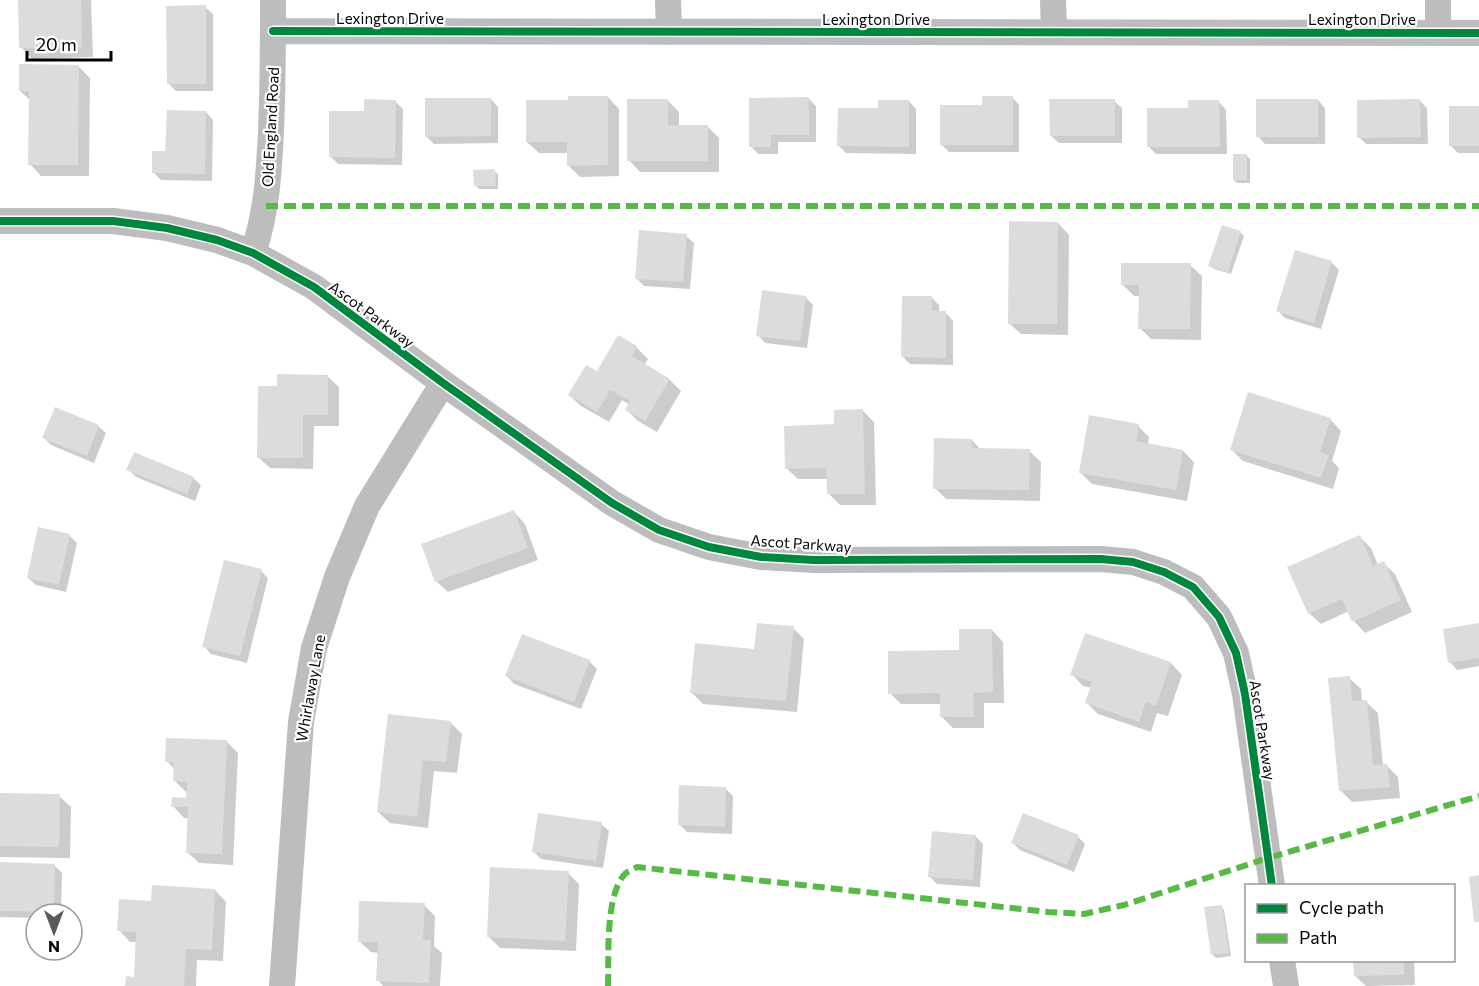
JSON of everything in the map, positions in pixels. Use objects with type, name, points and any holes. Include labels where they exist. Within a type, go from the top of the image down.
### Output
[{"type":"street","name":"Old England Road","points":[[253,253],[262,229],[269,179],[273,0]]},
{"type":"street","points":[[668,0],[669,32]]},
{"type":"street","points":[[1053,0],[1054,32]]},
{"type":"street","points":[[1438,0],[1438,33]]},
{"type":"street","name":"Lexington Drive","points":[[273,31],[1479,33]]},
{"type":"street","name":"Ascot Parkway","points":[[0,221],[113,222],[167,228],[217,240],[253,253],[314,287],[443,383],[612,503],[659,530],[709,547],[761,557],[814,561],[1101,559],[1133,562],[1164,572],[1193,587],[1220,617],[1236,653],[1245,694],[1272,884]]},
{"type":"street","name":"Whirlaway Lane","points":[[282,986],[301,722],[314,648],[337,577],[367,506],[443,383]]},
{"type":"street","points":[[1282,962],[1286,986]]},
{"type":"building","points":[[18,0],[81,0],[82,47],[19,48]]},
{"type":"building","points":[[206,5],[206,84],[167,84],[166,6]]},
{"type":"building","points":[[19,64],[79,65],[78,165],[28,165],[29,91],[19,91]]},
{"type":"building","points":[[568,96],[608,96],[608,165],[567,166],[567,142],[526,142],[526,100],[568,100]]},
{"type":"building","points":[[982,96],[1013,96],[1013,145],[940,145],[940,105],[982,105]]},
{"type":"building","points":[[809,97],[809,135],[771,135],[771,147],[749,147],[749,98]]},
{"type":"building","points":[[425,98],[491,98],[491,136],[425,137]]},
{"type":"building","points":[[364,99],[396,100],[395,158],[329,157],[329,111],[364,111]]},
{"type":"building","points":[[627,99],[668,99],[668,125],[708,125],[708,161],[627,161]]},
{"type":"building","points":[[1049,99],[1115,99],[1115,136],[1050,136]]},
{"type":"building","points":[[1256,99],[1318,99],[1318,137],[1256,137]]},
{"type":"building","points":[[1420,99],[1421,137],[1357,138],[1357,100]]},
{"type":"building","points":[[878,100],[909,100],[909,147],[837,146],[838,108],[878,108]]},
{"type":"building","points":[[1188,100],[1219,100],[1220,147],[1147,147],[1147,108],[1188,108]]},
{"type":"building","points":[[1449,106],[1479,106],[1479,146],[1449,146]]},
{"type":"building","points":[[167,110],[206,111],[205,174],[152,173],[152,151],[165,151]]},
{"type":"building","points":[[1233,154],[1247,154],[1247,180],[1233,180]]},
{"type":"building","points":[[495,169],[496,186],[474,186],[473,170]]},
{"type":"building","points":[[1009,221],[1058,222],[1057,324],[1008,324]]},
{"type":"building","points":[[1222,225],[1241,231],[1228,272],[1208,266]]},
{"type":"building","points":[[639,230],[687,234],[683,282],[635,279]]},
{"type":"building","points":[[1295,250],[1332,261],[1314,323],[1276,311]]},
{"type":"building","points":[[1121,263],[1191,263],[1190,329],[1138,329],[1139,285],[1121,285]]},
{"type":"building","points":[[762,290],[806,296],[800,341],[756,336]]},
{"type":"building","points":[[902,296],[932,296],[932,311],[946,311],[946,358],[901,357]]},
{"type":"building","points":[[618,335],[637,346],[632,356],[670,379],[645,421],[625,410],[630,401],[610,390],[597,412],[568,395],[586,365],[597,371]]},
{"type":"building","points":[[277,374],[328,375],[328,415],[303,415],[303,458],[257,458],[258,386],[277,386]]},
{"type":"building","points":[[1248,392],[1331,418],[1320,452],[1329,455],[1321,478],[1230,450]]},
{"type":"building","points":[[55,407],[99,425],[87,456],[42,438]]},
{"type":"building","points":[[863,409],[865,494],[827,494],[826,468],[785,469],[784,426],[834,424],[834,410]]},
{"type":"building","points":[[1089,415],[1139,424],[1136,441],[1183,450],[1176,490],[1079,473]]},
{"type":"building","points":[[934,438],[972,439],[972,448],[1030,449],[1029,490],[933,489]]},
{"type":"building","points":[[134,452],[194,477],[187,494],[126,470]]},
{"type":"building","points":[[514,510],[528,548],[435,582],[421,544]]},
{"type":"building","points":[[38,527],[70,534],[59,585],[27,578]]},
{"type":"building","points":[[1360,535],[1373,566],[1384,561],[1401,600],[1352,622],[1342,599],[1308,614],[1287,567]]},
{"type":"building","points":[[224,560],[262,569],[240,656],[202,647]]},
{"type":"building","points":[[757,623],[794,626],[786,701],[690,693],[695,643],[754,649]]},
{"type":"building","points":[[1479,623],[1479,658],[1448,663],[1443,629]]},
{"type":"building","points":[[959,629],[992,629],[993,692],[973,693],[974,717],[940,717],[940,693],[888,694],[888,651],[959,650]]},
{"type":"building","points":[[1085,633],[1171,662],[1156,706],[1146,702],[1139,722],[1085,703],[1092,682],[1070,675]]},
{"type":"building","points":[[522,634],[590,660],[574,702],[505,676]]},
{"type":"building","points":[[1350,676],[1352,701],[1367,700],[1373,765],[1387,764],[1390,787],[1339,791],[1328,678]]},
{"type":"building","points":[[388,714],[451,721],[446,762],[423,760],[417,817],[377,812]]},
{"type":"building","points":[[166,738],[227,740],[222,854],[186,853],[188,807],[171,807],[172,797],[186,798],[187,782],[173,781],[174,762],[165,762]]},
{"type":"building","points":[[679,785],[726,787],[725,827],[678,825]]},
{"type":"building","points":[[0,793],[60,794],[59,847],[0,846]]},
{"type":"building","points":[[538,813],[602,822],[596,861],[532,852]]},
{"type":"building","points":[[1023,813],[1079,835],[1067,865],[1011,843]]},
{"type":"building","points":[[932,831],[976,835],[973,880],[928,877]]},
{"type":"building","points":[[0,862],[55,864],[54,902],[24,902],[24,911],[0,911]]},
{"type":"building","points":[[490,867],[569,871],[565,941],[487,937]]},
{"type":"building","points":[[1479,875],[1479,922],[1474,922],[1469,877]]},
{"type":"building","points":[[152,885],[215,889],[212,950],[186,949],[184,986],[125,986],[126,976],[134,977],[136,932],[117,931],[119,899],[151,901]]},
{"type":"building","points":[[359,901],[425,903],[423,940],[431,940],[429,983],[376,981],[378,942],[358,942]]},
{"type":"building","points":[[1222,905],[1229,953],[1211,955],[1204,907]]},
{"type":"building","points":[[1353,962],[1404,962],[1404,975],[1354,976]]},
{"type":"marked path","points":[[266,206],[1479,206]]},
{"type":"marked path","points":[[608,986],[609,928],[614,898],[624,875],[637,867],[1084,914],[1124,905],[1268,858],[1479,796]]},
{"type":"cycle path","points":[[273,31],[1479,33]]},
{"type":"cycle path","points":[[0,221],[113,221],[167,228],[217,240],[253,253],[314,287],[443,383],[612,503],[659,530],[709,547],[761,557],[814,560],[1101,559],[1133,562],[1164,572],[1193,587],[1219,617],[1236,653],[1245,694],[1272,884]]}]
